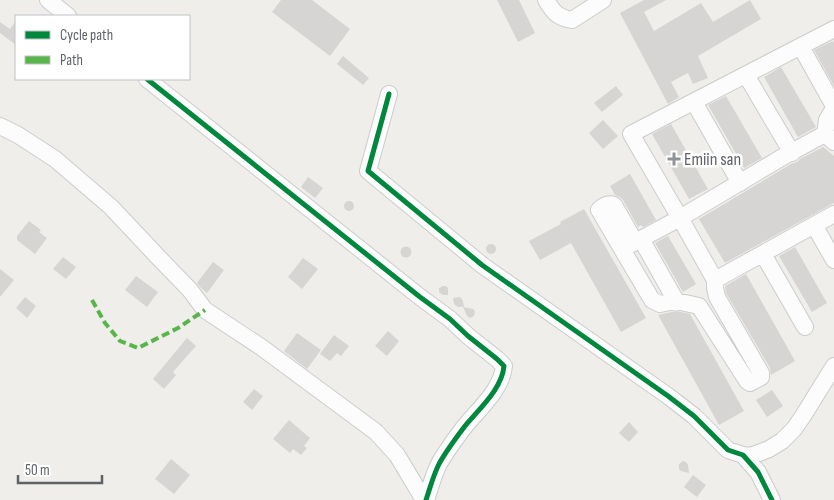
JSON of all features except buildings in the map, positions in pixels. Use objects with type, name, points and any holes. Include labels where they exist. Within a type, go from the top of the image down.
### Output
[{"type":"street","points":[[48,0],[67,15]]},
{"type":"street","points":[[546,0],[560,18],[572,20],[603,0]]},
{"type":"street","points":[[801,47],[834,107],[827,120],[830,138],[792,152],[680,218],[633,243],[676,301],[699,306],[747,382],[750,383],[760,377],[761,373],[718,297],[715,284],[680,218],[631,134],[834,29]]},
{"type":"street","points":[[746,75],[792,152]]},
{"type":"street","points":[[148,80],[450,319],[504,366],[503,375],[488,399],[464,426],[439,464],[425,500]]},
{"type":"street","points":[[389,94],[368,171],[482,265],[694,416],[728,450],[751,456],[782,441],[794,429],[834,366]]},
{"type":"street","points":[[694,102],[740,183]]},
{"type":"street","points":[[0,126],[18,134],[55,159],[111,206],[190,290],[205,310],[261,348],[376,432],[397,455],[425,500]]},
{"type":"street","points":[[699,306],[703,297],[715,284],[763,254],[834,214]]},
{"type":"street","points":[[814,225],[834,260]]},
{"type":"street","points":[[763,254],[805,327]]},
{"type":"street","points":[[743,455],[758,472],[772,500]]},
{"type":"marked path","points":[[92,300],[105,323],[120,341],[138,348],[178,328],[205,310]]},
{"type":"cycle path","points":[[148,80],[450,319],[504,366],[499,383],[494,391],[465,426],[442,459],[426,500]]},
{"type":"cycle path","points":[[389,94],[368,171],[482,265],[668,396],[694,416],[728,450],[743,455],[758,472],[772,500]]},
{"type":"place","name":"Emiin san","points":[[674,159]]}]
